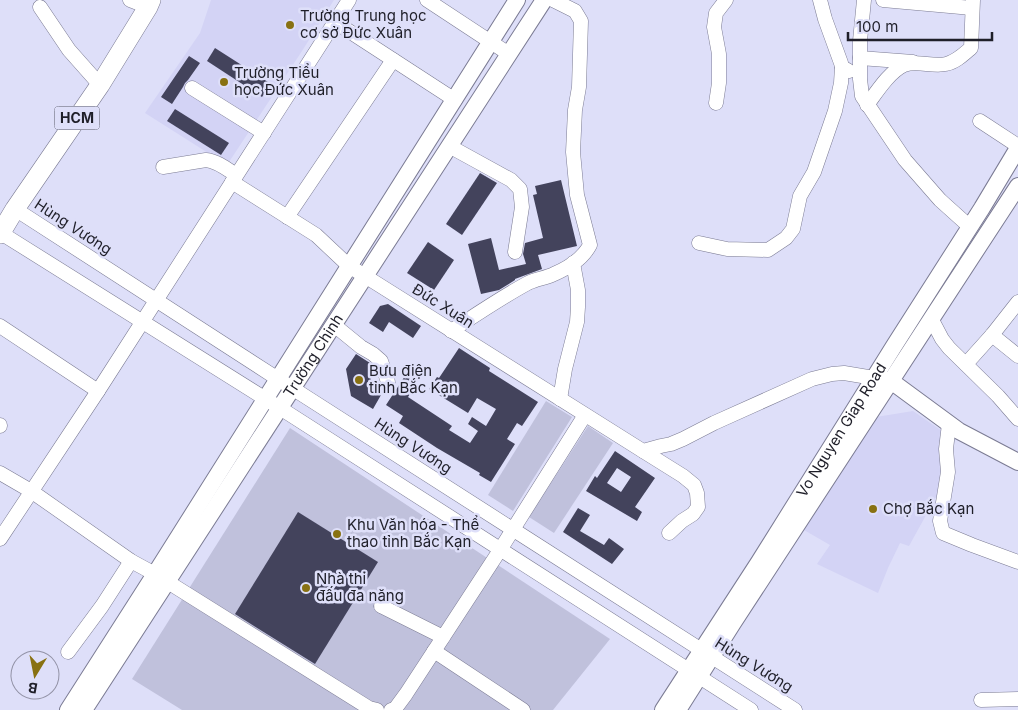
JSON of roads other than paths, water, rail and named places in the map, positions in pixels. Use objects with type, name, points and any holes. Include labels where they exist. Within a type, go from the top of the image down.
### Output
[{"type":"highway","name":"HCM","points":[[0,234],[100,85],[143,2]]},
{"type":"main road","name":"Trường Chinh","points":[[84,710],[265,399],[517,0]]},
{"type":"main road","name":"Trường Chinh","points":[[68,710],[280,408],[544,0]]},
{"type":"main road","points":[[432,136],[449,146]]},
{"type":"main road","name":"Vo Nguyen Giap Road","points":[[707,654],[874,378],[970,227],[1018,147]]},
{"type":"main road","name":"Vo Nguyen Giap Road","points":[[663,710],[694,674],[892,381],[1018,186]]},
{"type":"main road","points":[[874,378],[892,381],[959,431],[1018,462]]},
{"type":"main road","name":"Vo Nguyen Giap Road","points":[[678,710],[694,674]]},
{"type":"street","points":[[0,539],[98,391],[349,0]]},
{"type":"street","points":[[427,0],[509,54]]},
{"type":"street","points":[[451,331],[530,282],[555,274],[574,263],[586,253],[590,245],[577,195],[573,152],[575,110],[579,87],[581,21],[575,11],[552,0]]},
{"type":"street","points":[[716,103],[719,84],[719,54],[714,28],[716,13],[726,0]]},
{"type":"street","points":[[698,243],[726,249],[768,250],[786,238],[793,229],[800,196],[814,172],[835,111],[841,83],[842,67],[820,0]]},
{"type":"street","points":[[864,0],[860,58],[862,96],[905,160],[922,181],[970,227]]},
{"type":"street","points":[[860,58],[935,65],[947,64],[961,57],[971,48],[973,28],[972,4],[883,0]]},
{"type":"street","points":[[40,7],[69,50],[100,85]]},
{"type":"street","points":[[335,22],[454,100]]},
{"type":"street","points":[[287,217],[392,60]]},
{"type":"street","points":[[867,105],[885,80],[903,66],[916,63]]},
{"type":"street","points":[[842,67],[860,79]]},
{"type":"street","points":[[192,88],[264,133]]},
{"type":"street","points":[[980,121],[1018,147]]},
{"type":"street","points":[[449,146],[511,180],[520,189],[522,208],[515,252]]},
{"type":"street","name":"Đức Xuân","points":[[163,167],[206,160],[219,164],[234,178],[287,217],[316,235],[349,266],[683,476],[694,485],[697,493],[698,507],[693,514],[669,532]]},
{"type":"street","name":"Hùng Vương","points":[[15,209],[794,710]]},
{"type":"street","points":[[0,234],[280,408],[751,710]]},
{"type":"street","points":[[560,399],[565,369],[577,322],[578,290],[574,263]]},
{"type":"street","points":[[966,364],[1018,302]]},
{"type":"street","points":[[932,320],[942,339],[998,396],[1018,420]]},
{"type":"street","points":[[334,324],[361,347],[381,360],[388,382]]},
{"type":"street","points":[[3,333],[98,391]]},
{"type":"street","points":[[992,335],[1018,356]]},
{"type":"street","points":[[643,451],[683,439],[812,379],[832,374],[874,378]]},
{"type":"street","points":[[391,710],[395,709],[406,694],[444,637],[585,415]]},
{"type":"street","points":[[950,424],[946,449],[948,472],[940,521],[943,533],[1018,562]]},
{"type":"street","points":[[0,474],[31,491],[131,562],[161,578],[368,708],[377,710]]},
{"type":"street","points":[[68,652],[131,562]]},
{"type":"street","points":[[381,606],[444,637]]},
{"type":"street","points":[[635,636],[645,614]]},
{"type":"street","points":[[434,651],[523,710]]},
{"type":"street","points":[[981,700],[1018,698]]},
{"type":"place","name":"Trường Trung học cơ sở Đức Xuân","points":[[290,25]]},
{"type":"place","name":"Trường Tiểu học Đức Xuân","points":[[224,82]]},
{"type":"place","name":"Bưu điện tỉnh Bắc Kạn","points":[[359,380]]},
{"type":"place","name":"Chợ Bắc Kạn","points":[[873,509]]},
{"type":"place","name":"Khu Văn hóa - Thể thao tỉnh Bắc Kạn","points":[[337,534]]},
{"type":"place","name":"Nhà thi đấu đa năng","points":[[306,588]]}]
